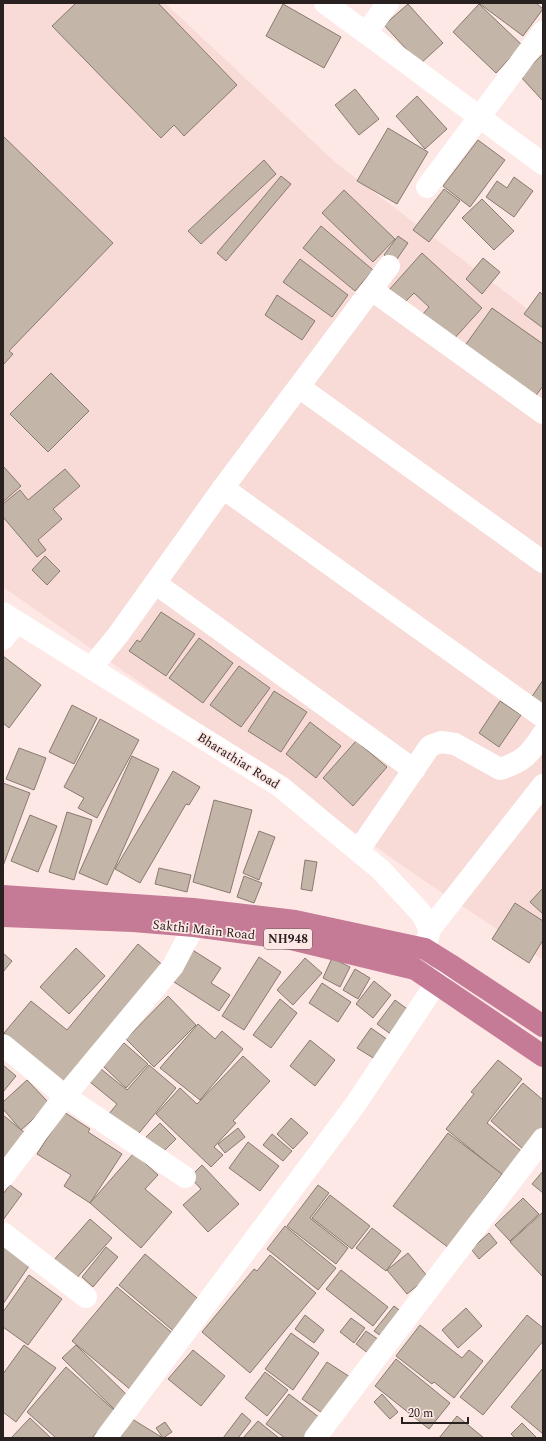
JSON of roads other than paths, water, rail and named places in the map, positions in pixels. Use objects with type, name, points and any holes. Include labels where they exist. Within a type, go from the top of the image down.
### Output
[{"type":"highway","name":"NH948","points":[[3,896],[193,909],[428,939],[449,964],[543,1026]]},
{"type":"highway","name":"Sakthi Main Road","points":[[3,916],[133,921],[194,926],[291,939],[415,969],[543,1056]]},
{"type":"street","points":[[325,3],[543,164]]},
{"type":"street","points":[[366,33],[388,3]]},
{"type":"street","points":[[427,188],[543,32]]},
{"type":"street","points":[[91,668],[118,635],[223,488],[389,266]]},
{"type":"street","points":[[372,290],[543,413]]},
{"type":"street","points":[[299,387],[543,562]]},
{"type":"street","points":[[223,488],[543,717]]},
{"type":"street","points":[[155,583],[414,770]]},
{"type":"street","points":[[3,639],[10,618]]},
{"type":"street","name":"Bharathiar Road","points":[[10,618],[282,787],[381,870],[421,913],[428,939]]},
{"type":"street","points":[[358,851],[430,746],[441,742],[456,744],[500,769],[513,765],[532,752],[543,734]]},
{"type":"street","points":[[415,969],[428,939],[541,792]]},
{"type":"street","points":[[3,1177],[65,1096],[173,966],[194,926]]},
{"type":"street","points":[[106,1438],[355,1105],[449,964]]},
{"type":"street","points":[[3,1046],[65,1096],[185,1177]]},
{"type":"street","points":[[315,1438],[543,1139]]},
{"type":"street","points":[[3,1233],[86,1297]]}]
